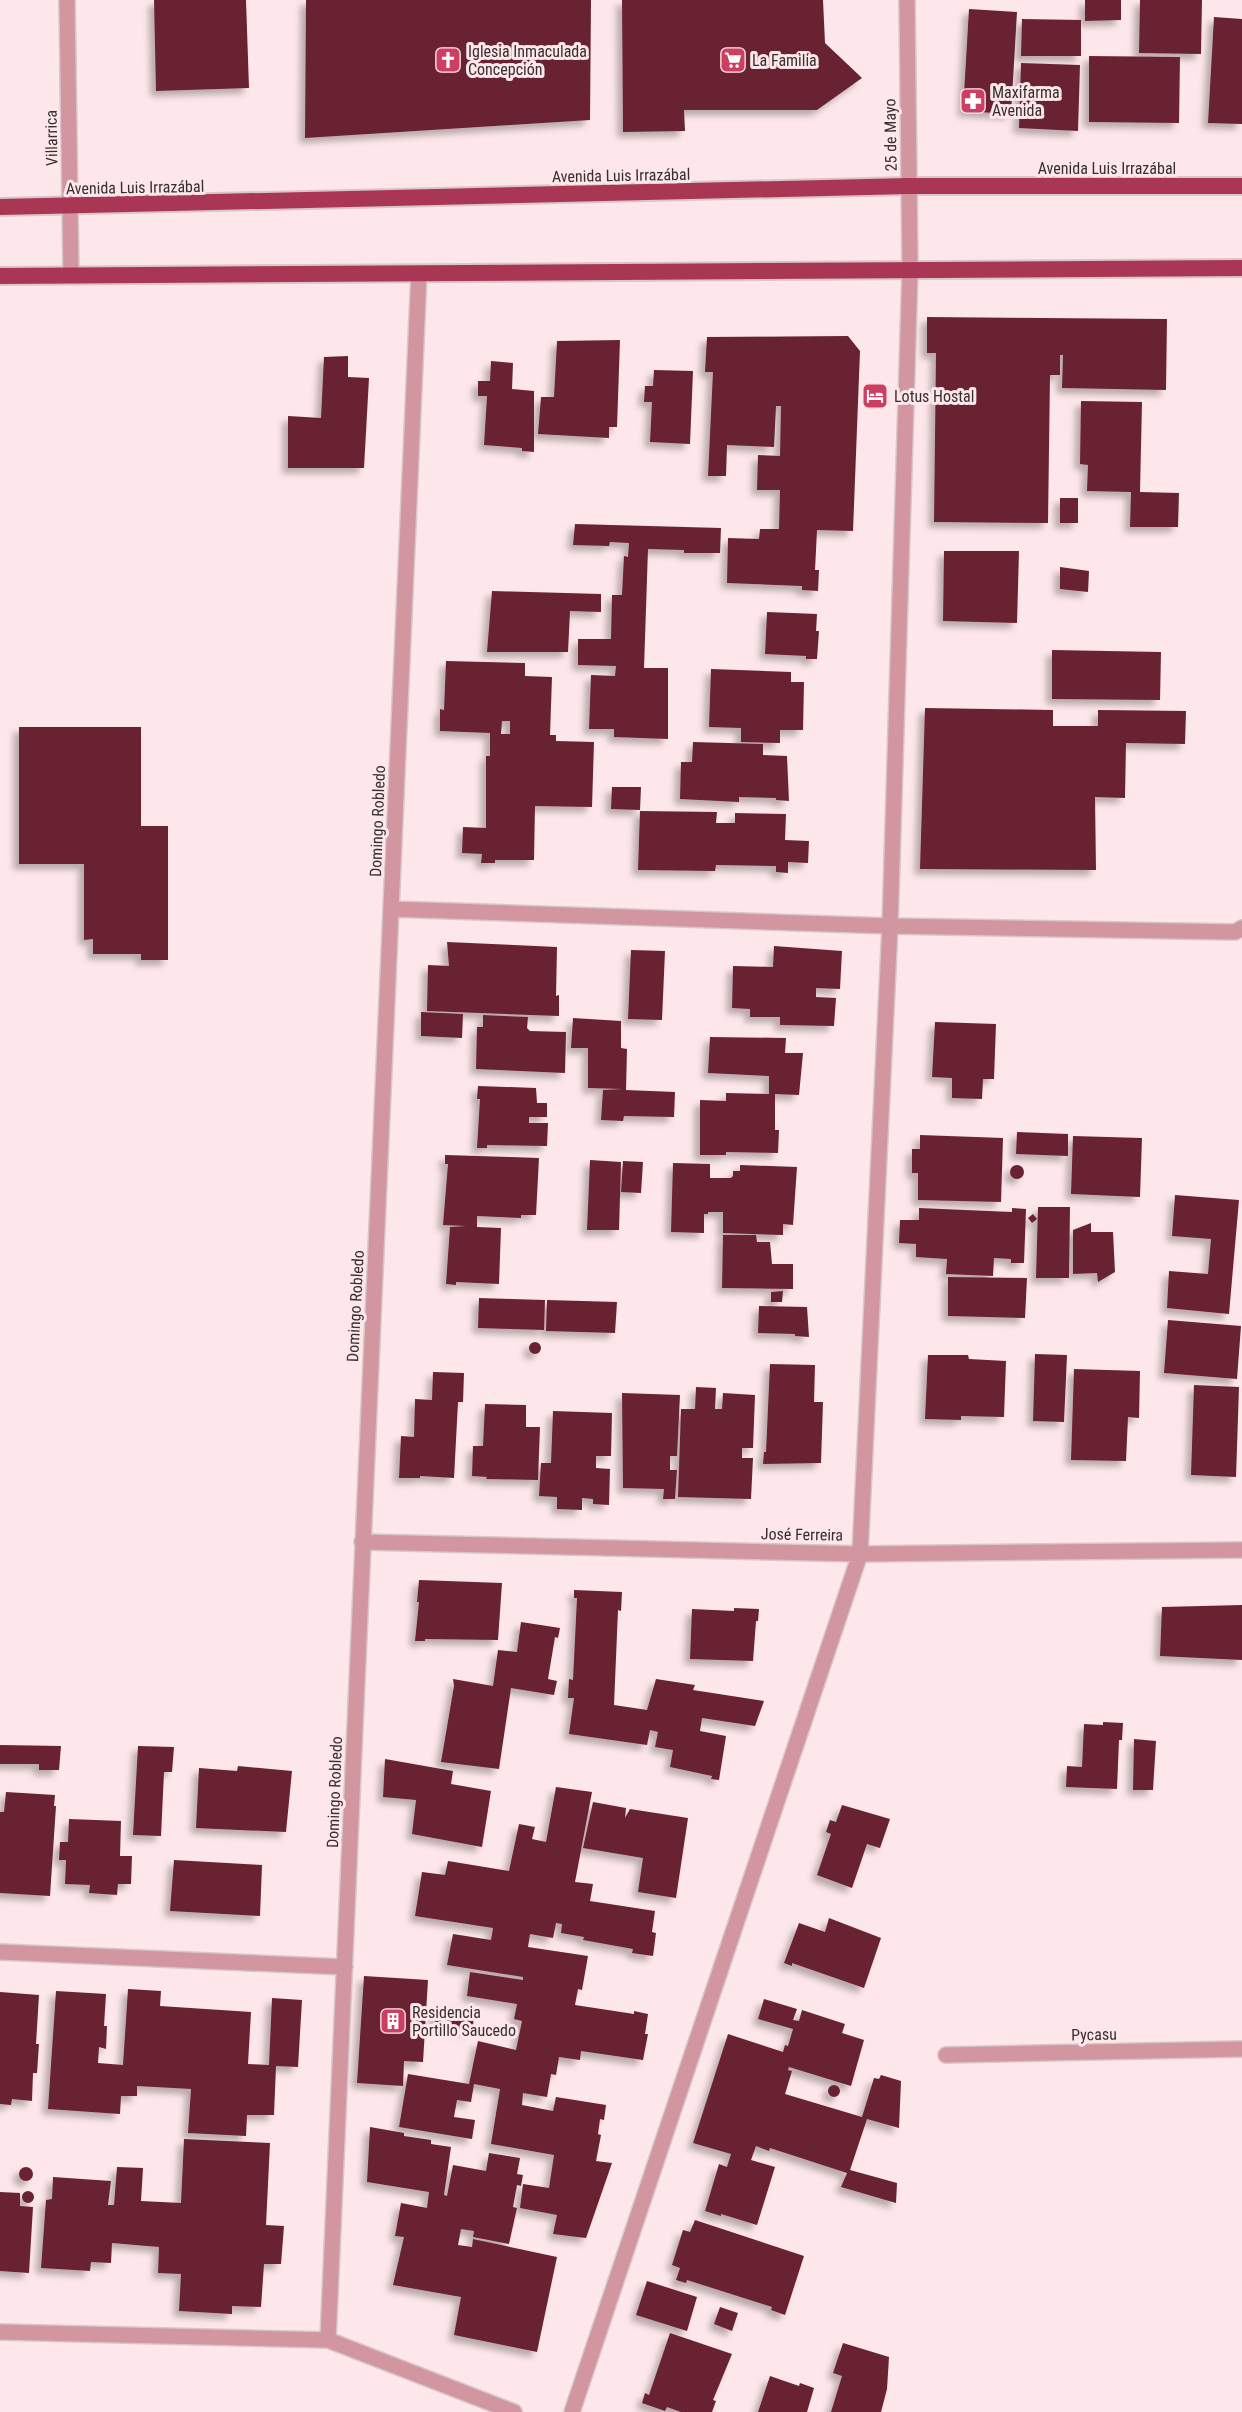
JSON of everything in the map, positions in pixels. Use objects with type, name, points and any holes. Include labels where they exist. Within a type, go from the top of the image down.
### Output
[{"type":"highway","name":"Avenida Luis Irrazábal","points":[[0,207],[909,186],[1242,186]]},
{"type":"highway","points":[[0,276],[1242,268]]},
{"type":"street","name":"Villarrica","points":[[67,0],[71,276]]},
{"type":"street","name":"25 de Mayo","points":[[572,2412],[861,1554],[891,926],[910,270],[907,0]]},
{"type":"street","name":"Domingo Robledo","points":[[328,2340],[419,273]]},
{"type":"street","points":[[391,909],[891,926],[1235,932],[1242,928]]},
{"type":"street","name":"José Ferreira","points":[[362,1542],[861,1554],[1242,1550]]},
{"type":"street","points":[[0,1952],[345,1967]]},
{"type":"street","name":"Pycasu","points":[[946,2055],[1242,2049]]},
{"type":"street","points":[[0,2332],[328,2340],[514,2412]]},
{"type":"building","points":[[154,0],[246,0],[249,88],[156,91]]},
{"type":"building","name":"Iglesia Inmaculada Concepción","points":[[306,0],[591,0],[590,120],[305,138]]},
{"type":"building","name":"La Familia","points":[[622,0],[823,0],[825,43],[862,78],[817,110],[684,110],[685,131],[623,132]]},
{"type":"building","points":[[1085,0],[1121,0],[1121,20],[1085,21]]},
{"type":"building","points":[[1140,0],[1202,0],[1201,54],[1139,53]]},
{"type":"building","points":[[969,9],[1017,12],[1011,114],[963,111]]},
{"type":"building","points":[[1214,17],[1242,19],[1242,124],[1208,123]]},
{"type":"building","points":[[1022,19],[1081,20],[1081,56],[1021,56]]},
{"type":"building","points":[[1089,56],[1180,57],[1179,123],[1089,122]]},
{"type":"building","points":[[1021,63],[1080,65],[1078,131],[1019,128]]},
{"type":"building","points":[[927,317],[1167,319],[1166,390],[1062,388],[1063,355],[1060,355],[1060,375],[1050,375],[1048,523],[934,522],[936,353],[927,353]]},
{"type":"building","points":[[848,336],[860,351],[853,531],[817,530],[815,570],[819,570],[818,591],[802,590],[802,586],[727,583],[728,538],[759,539],[760,529],[779,529],[780,490],[757,490],[758,455],[780,456],[781,406],[776,406],[774,447],[727,445],[726,476],[708,476],[713,372],[705,372],[707,337]]},
{"type":"building","points":[[620,340],[617,427],[609,427],[609,438],[538,434],[541,397],[554,397],[557,341]]},
{"type":"building","points":[[348,356],[348,377],[369,378],[364,468],[288,468],[288,416],[321,418],[324,357]]},
{"type":"building","points":[[491,361],[513,363],[512,389],[534,391],[534,452],[522,451],[522,448],[484,445],[487,396],[478,396],[478,381],[490,381]]},
{"type":"building","points":[[654,370],[693,371],[690,444],[650,442],[652,402],[644,402],[645,386],[653,386]]},
{"type":"building","points":[[1081,401],[1142,402],[1140,492],[1179,493],[1178,527],[1130,527],[1131,492],[1087,491],[1088,465],[1080,464]]},
{"type":"building","points":[[1060,498],[1078,498],[1078,523],[1060,523]]},
{"type":"building","points":[[575,524],[721,528],[720,553],[684,553],[684,550],[648,549],[644,668],[668,668],[668,739],[614,737],[614,729],[589,729],[591,675],[615,676],[616,666],[578,665],[578,639],[611,639],[612,595],[622,595],[624,556],[628,557],[629,543],[610,542],[609,546],[573,545]]},
{"type":"building","points":[[944,551],[1019,551],[1017,623],[943,621]]},
{"type":"building","points":[[1060,567],[1089,571],[1088,592],[1060,589]]},
{"type":"building","points":[[492,591],[601,594],[601,612],[570,611],[568,652],[487,652]]},
{"type":"building","points":[[767,612],[817,614],[816,631],[819,631],[817,659],[806,659],[806,656],[765,654]]},
{"type":"building","points":[[1052,650],[1161,652],[1160,700],[1052,699]]},
{"type":"building","points":[[446,661],[525,663],[525,676],[552,677],[550,735],[556,735],[556,741],[594,742],[592,807],[535,806],[534,860],[495,860],[495,863],[481,863],[482,854],[462,853],[463,827],[486,828],[486,756],[490,756],[490,733],[440,731],[440,709],[444,710]],"holes":[[[502,721],[510,721],[510,734],[501,734]]]},
{"type":"building","points":[[711,669],[791,672],[791,682],[804,682],[803,730],[780,730],[780,743],[741,742],[741,728],[709,727]]},
{"type":"building","points":[[925,708],[1053,710],[1053,726],[1098,726],[1098,710],[1186,711],[1185,744],[1126,743],[1125,798],[1095,797],[1096,870],[920,869]]},
{"type":"building","points":[[19,727],[141,727],[141,826],[168,826],[168,960],[141,960],[141,954],[93,954],[93,939],[84,940],[84,864],[19,864]]},
{"type":"building","points":[[693,742],[763,744],[763,755],[787,756],[789,801],[776,800],[776,798],[739,797],[739,802],[680,799],[681,762],[692,762]]},
{"type":"building","points":[[612,787],[641,787],[640,810],[611,809]]},
{"type":"building","points":[[640,811],[717,812],[716,823],[735,823],[735,813],[786,814],[785,840],[809,841],[808,863],[788,862],[788,873],[776,872],[776,866],[716,865],[715,871],[638,870]]},
{"type":"building","points":[[447,942],[557,947],[556,996],[559,995],[559,1016],[427,1011],[428,965],[449,966]]},
{"type":"building","points":[[774,946],[842,951],[840,989],[816,988],[816,997],[836,998],[834,1026],[780,1025],[780,1017],[750,1017],[750,1009],[732,1008],[733,966],[773,967]]},
{"type":"building","points":[[631,950],[665,951],[662,1020],[628,1019]]},
{"type":"building","points":[[421,1012],[463,1014],[462,1038],[421,1036]]},
{"type":"building","points":[[483,1015],[528,1017],[527,1028],[530,1031],[566,1032],[565,1073],[476,1069],[477,1027],[483,1027]]},
{"type":"building","points":[[573,1018],[621,1021],[621,1048],[627,1049],[626,1090],[675,1092],[674,1117],[624,1116],[623,1121],[601,1120],[603,1090],[622,1089],[588,1088],[588,1048],[571,1048]]},
{"type":"building","points":[[935,1022],[996,1024],[994,1079],[983,1079],[982,1099],[952,1098],[952,1078],[932,1077]]},
{"type":"building","points":[[710,1037],[786,1038],[785,1053],[803,1053],[799,1095],[775,1094],[775,1130],[779,1130],[778,1153],[726,1152],[726,1155],[700,1155],[700,1100],[726,1101],[726,1093],[769,1094],[769,1076],[708,1073]]},
{"type":"building","points":[[478,1086],[536,1088],[537,1103],[547,1103],[547,1117],[529,1117],[529,1123],[548,1123],[547,1146],[487,1145],[487,1148],[477,1148],[480,1099],[477,1099]]},
{"type":"building","points":[[1017,1132],[1068,1134],[1068,1156],[1016,1154]]},
{"type":"building","points":[[920,1135],[1003,1138],[1001,1202],[918,1200],[918,1173],[912,1173],[912,1149],[920,1149]]},
{"type":"building","points":[[1073,1136],[1142,1138],[1140,1197],[1071,1194]]},
{"type":"building","points":[[445,1155],[539,1158],[536,1215],[521,1215],[521,1218],[477,1216],[477,1227],[501,1228],[499,1284],[456,1282],[456,1285],[446,1284],[450,1227],[466,1226],[443,1225],[448,1164],[445,1164]]},
{"type":"building","points":[[590,1160],[621,1162],[619,1230],[587,1230]]},
{"type":"building","points":[[623,1161],[643,1162],[641,1193],[621,1192]]},
{"type":"building","points":[[673,1163],[710,1164],[710,1178],[731,1178],[733,1171],[740,1171],[740,1165],[797,1167],[793,1225],[783,1224],[783,1235],[723,1233],[723,1212],[708,1212],[704,1214],[704,1233],[671,1232]]},
{"type":"building","points":[[1017,1165],[1022,1167],[1024,1172],[1022,1177],[1017,1179],[1012,1177],[1010,1172],[1012,1167]]},
{"type":"building","points":[[1175,1195],[1239,1200],[1229,1314],[1167,1308],[1169,1271],[1208,1274],[1211,1239],[1172,1236]]},
{"type":"building","points":[[1038,1207],[1070,1207],[1069,1278],[1036,1278]]},
{"type":"building","points":[[919,1208],[1012,1212],[1012,1208],[1026,1209],[1024,1263],[1011,1263],[1011,1259],[994,1258],[993,1276],[946,1274],[947,1259],[916,1257],[916,1244],[899,1243],[900,1220],[919,1220]]},
{"type":"building","points":[[1033,1214],[1037,1219],[1032,1223],[1028,1218]]},
{"type":"building","points":[[1091,1223],[1091,1232],[1113,1232],[1115,1272],[1098,1282],[1097,1273],[1073,1274],[1073,1230]]},
{"type":"building","points":[[723,1235],[756,1235],[757,1242],[770,1242],[772,1264],[793,1264],[793,1289],[722,1288]]},
{"type":"building","points":[[948,1277],[1027,1278],[1025,1318],[948,1316]]},
{"type":"building","points":[[783,1291],[782,1302],[771,1302],[771,1292]]},
{"type":"building","points":[[479,1298],[545,1300],[544,1330],[478,1328]]},
{"type":"building","points":[[547,1300],[617,1302],[615,1333],[546,1331]]},
{"type":"building","points":[[759,1306],[807,1307],[809,1337],[795,1336],[795,1334],[758,1333]]},
{"type":"building","points":[[1168,1320],[1241,1326],[1237,1379],[1164,1373]]},
{"type":"building","points":[[535,1342],[541,1348],[535,1354],[529,1348]]},
{"type":"building","points":[[1035,1354],[1067,1355],[1064,1422],[1033,1421]]},
{"type":"building","points":[[928,1355],[968,1355],[969,1359],[1006,1361],[1004,1417],[961,1416],[961,1420],[925,1419]]},
{"type":"building","points":[[770,1364],[815,1365],[814,1402],[823,1402],[821,1463],[763,1464],[764,1452],[766,1452]]},
{"type":"building","points":[[1074,1369],[1140,1371],[1139,1418],[1128,1417],[1126,1461],[1071,1460]]},
{"type":"building","points":[[433,1372],[464,1373],[463,1402],[458,1402],[454,1478],[420,1476],[420,1478],[399,1478],[401,1436],[414,1437],[415,1399],[432,1400]]},
{"type":"building","points":[[1194,1385],[1239,1387],[1236,1477],[1191,1475]]},
{"type":"building","points":[[696,1387],[716,1388],[715,1409],[722,1409],[723,1393],[755,1395],[753,1448],[742,1448],[742,1458],[753,1458],[751,1499],[678,1497],[681,1409],[695,1409]]},
{"type":"building","points":[[622,1393],[680,1395],[677,1456],[670,1456],[670,1470],[677,1470],[675,1499],[663,1499],[664,1489],[623,1488]]},
{"type":"building","points":[[485,1404],[526,1405],[526,1427],[540,1427],[538,1480],[486,1479],[487,1477],[472,1476],[473,1446],[483,1446]]},
{"type":"building","points":[[553,1411],[612,1413],[611,1456],[596,1456],[596,1468],[610,1469],[609,1505],[593,1504],[593,1499],[582,1498],[582,1510],[557,1509],[557,1497],[539,1496],[541,1463],[551,1463]]},
{"type":"building","points":[[419,1580],[502,1583],[498,1640],[425,1639],[425,1641],[415,1641]]},
{"type":"building","points":[[574,1590],[622,1592],[621,1611],[618,1610],[614,1705],[647,1710],[656,1679],[695,1685],[693,1690],[764,1701],[755,1726],[702,1718],[700,1731],[726,1736],[719,1780],[711,1779],[712,1776],[670,1767],[673,1750],[655,1747],[658,1732],[650,1730],[647,1745],[569,1734],[574,1698],[568,1698],[569,1679],[573,1680],[577,1598],[574,1598]]},
{"type":"building","points":[[1242,1605],[1242,1660],[1160,1656],[1162,1607]]},
{"type":"building","points":[[734,1608],[759,1609],[753,1661],[690,1659],[692,1609],[734,1611]]},
{"type":"building","points":[[521,1622],[560,1628],[558,1638],[555,1637],[548,1679],[557,1681],[554,1695],[511,1688],[499,1769],[441,1762],[454,1686],[453,1679],[493,1686],[498,1650],[517,1652]]},
{"type":"building","points":[[1103,1722],[1123,1723],[1122,1740],[1119,1740],[1117,1789],[1066,1787],[1067,1766],[1082,1767],[1084,1724],[1103,1725]]},
{"type":"building","points":[[1134,1739],[1156,1741],[1153,1790],[1133,1790]]},
{"type":"building","points":[[0,1745],[61,1746],[59,1770],[39,1770],[39,1764],[0,1764]]},
{"type":"building","points":[[138,1746],[174,1747],[172,1772],[164,1772],[161,1836],[133,1835]]},
{"type":"building","points":[[385,1759],[453,1771],[451,1784],[491,1791],[482,1847],[412,1834],[416,1800],[383,1797]]},
{"type":"building","points":[[238,1766],[292,1771],[286,1832],[196,1828],[199,1768],[237,1771]]},
{"type":"building","points":[[556,1787],[592,1792],[575,1882],[593,1884],[590,1901],[655,1911],[652,1932],[656,1933],[653,1956],[632,1953],[633,1949],[583,1940],[584,1937],[561,1933],[562,1924],[556,1923],[553,1938],[530,1934],[528,1947],[588,1956],[582,1990],[578,1989],[575,2005],[648,2014],[645,2034],[648,2034],[643,2060],[581,2051],[580,2060],[559,2057],[556,2075],[551,2074],[547,2097],[523,2093],[522,2105],[553,2111],[556,2097],[606,2105],[604,2120],[600,2119],[598,2134],[601,2135],[596,2161],[612,2163],[586,2238],[553,2234],[557,2215],[520,2208],[523,2184],[549,2188],[554,2155],[491,2144],[500,2089],[474,2084],[471,2102],[457,2100],[454,2117],[475,2120],[472,2139],[399,2127],[408,2074],[469,2084],[478,2041],[516,2050],[522,2021],[514,2019],[517,2004],[467,1996],[470,1972],[523,1980],[523,1977],[447,1965],[453,1934],[491,1940],[493,1928],[415,1916],[422,1872],[445,1875],[448,1861],[509,1871],[519,1824],[535,1827],[532,1839],[546,1842]]},
{"type":"building","points":[[6,1792],[55,1795],[50,1896],[0,1893],[0,1812],[4,1812]]},
{"type":"building","points":[[593,1802],[626,1808],[625,1818],[630,1809],[688,1818],[676,1898],[638,1892],[643,1858],[583,1848]]},
{"type":"building","points":[[842,1805],[890,1819],[880,1848],[867,1844],[852,1888],[817,1875],[831,1834],[826,1832],[830,1820],[836,1822]]},
{"type":"building","points":[[69,1819],[121,1821],[120,1856],[132,1856],[131,1884],[118,1884],[117,1895],[89,1893],[90,1885],[65,1884],[66,1860],[59,1860],[60,1842],[68,1842]]},
{"type":"building","points":[[174,1860],[262,1865],[260,1916],[170,1911]]},
{"type":"building","points":[[829,1918],[881,1938],[864,1988],[792,1963],[792,1966],[784,1963],[799,1923],[825,1932]]},
{"type":"building","name":"Residencia Portillo Saucedo","points":[[364,1976],[428,1980],[423,2062],[404,2061],[403,2086],[357,2083]]},
{"type":"building","points":[[128,1989],[161,1991],[160,2006],[251,2012],[248,2064],[269,2065],[272,1998],[302,2000],[298,2067],[276,2066],[274,2115],[247,2115],[246,2136],[188,2133],[191,2089],[137,2086],[137,2096],[121,2096],[120,2114],[48,2109],[56,1991],[106,1994],[104,2026],[107,2026],[106,2049],[99,2047],[98,2063],[123,2065]]},
{"type":"building","points":[[0,1992],[39,1995],[36,2044],[39,2044],[37,2073],[33,2073],[32,2101],[12,2099],[11,2105],[0,2104]]},
{"type":"building","points":[[764,1999],[797,2009],[793,2020],[799,2021],[802,2010],[845,2024],[842,2033],[864,2040],[851,2086],[789,2067],[788,2070],[792,2071],[785,2094],[862,2117],[874,2078],[879,2079],[881,2075],[901,2081],[899,2128],[867,2119],[850,2170],[897,2183],[896,2203],[841,2187],[847,2173],[770,2148],[769,2151],[756,2146],[751,2160],[775,2167],[757,2225],[705,2211],[719,2164],[727,2167],[731,2154],[693,2143],[728,2034],[783,2052],[785,2045],[788,2046],[793,2029],[758,2019]]},
{"type":"building","points":[[436,2006],[474,2008],[473,2030],[435,2028]]},
{"type":"building","points":[[836,2085],[840,2091],[836,2097],[832,2097],[828,2089]]},
{"type":"building","points":[[370,2127],[404,2133],[404,2136],[431,2140],[431,2144],[451,2147],[444,2195],[447,2196],[453,2165],[486,2171],[489,2153],[520,2158],[517,2174],[523,2175],[521,2186],[517,2185],[513,2207],[517,2208],[509,2244],[473,2237],[474,2231],[461,2229],[458,2245],[472,2247],[473,2239],[557,2257],[537,2352],[454,2335],[461,2297],[393,2285],[404,2237],[395,2236],[401,2203],[427,2208],[429,2192],[367,2182]]},
{"type":"building","points":[[184,2139],[270,2143],[266,2225],[284,2226],[281,2264],[264,2264],[261,2307],[232,2306],[232,2314],[179,2311],[181,2274],[158,2273],[159,2247],[112,2243],[111,2263],[91,2262],[90,2271],[41,2268],[46,2200],[52,2199],[53,2177],[111,2181],[108,2205],[114,2205],[117,2167],[143,2168],[141,2201],[181,2203]]},
{"type":"building","points":[[26,2167],[31,2169],[33,2174],[31,2179],[26,2181],[21,2179],[19,2174],[21,2169]]},
{"type":"building","points":[[28,2191],[34,2197],[28,2203],[22,2197]]},
{"type":"building","points":[[0,2192],[20,2193],[20,2206],[33,2207],[29,2273],[0,2271]]},
{"type":"building","points":[[695,2220],[804,2256],[785,2315],[771,2310],[772,2307],[687,2280],[686,2283],[676,2280],[680,2268],[672,2265],[683,2230],[690,2232]]},
{"type":"building","points":[[647,2281],[697,2297],[687,2331],[636,2315]]},
{"type":"building","points":[[720,2307],[738,2313],[732,2331],[714,2324]]},
{"type":"building","points":[[670,2333],[732,2354],[713,2400],[716,2401],[712,2412],[681,2412],[667,2407],[665,2411],[642,2403],[645,2393],[649,2395]]},
{"type":"building","points":[[843,2343],[889,2357],[887,2389],[881,2412],[831,2412],[842,2376],[833,2373]]},
{"type":"building","points":[[770,2376],[799,2386],[800,2383],[814,2388],[807,2412],[758,2412]]},
{"type":"place","name":"Iglesia Inmaculada Concepción","points":[[448,60]]},
{"type":"place","name":"La Familia","points":[[733,60]]},
{"type":"place","name":"Maxifarma Avenida","points":[[973,101]]},
{"type":"place","name":"Lotus Hostal","points":[[875,396]]},
{"type":"place","name":"Residencia Portillo Saucedo","points":[[393,2021]]}]
